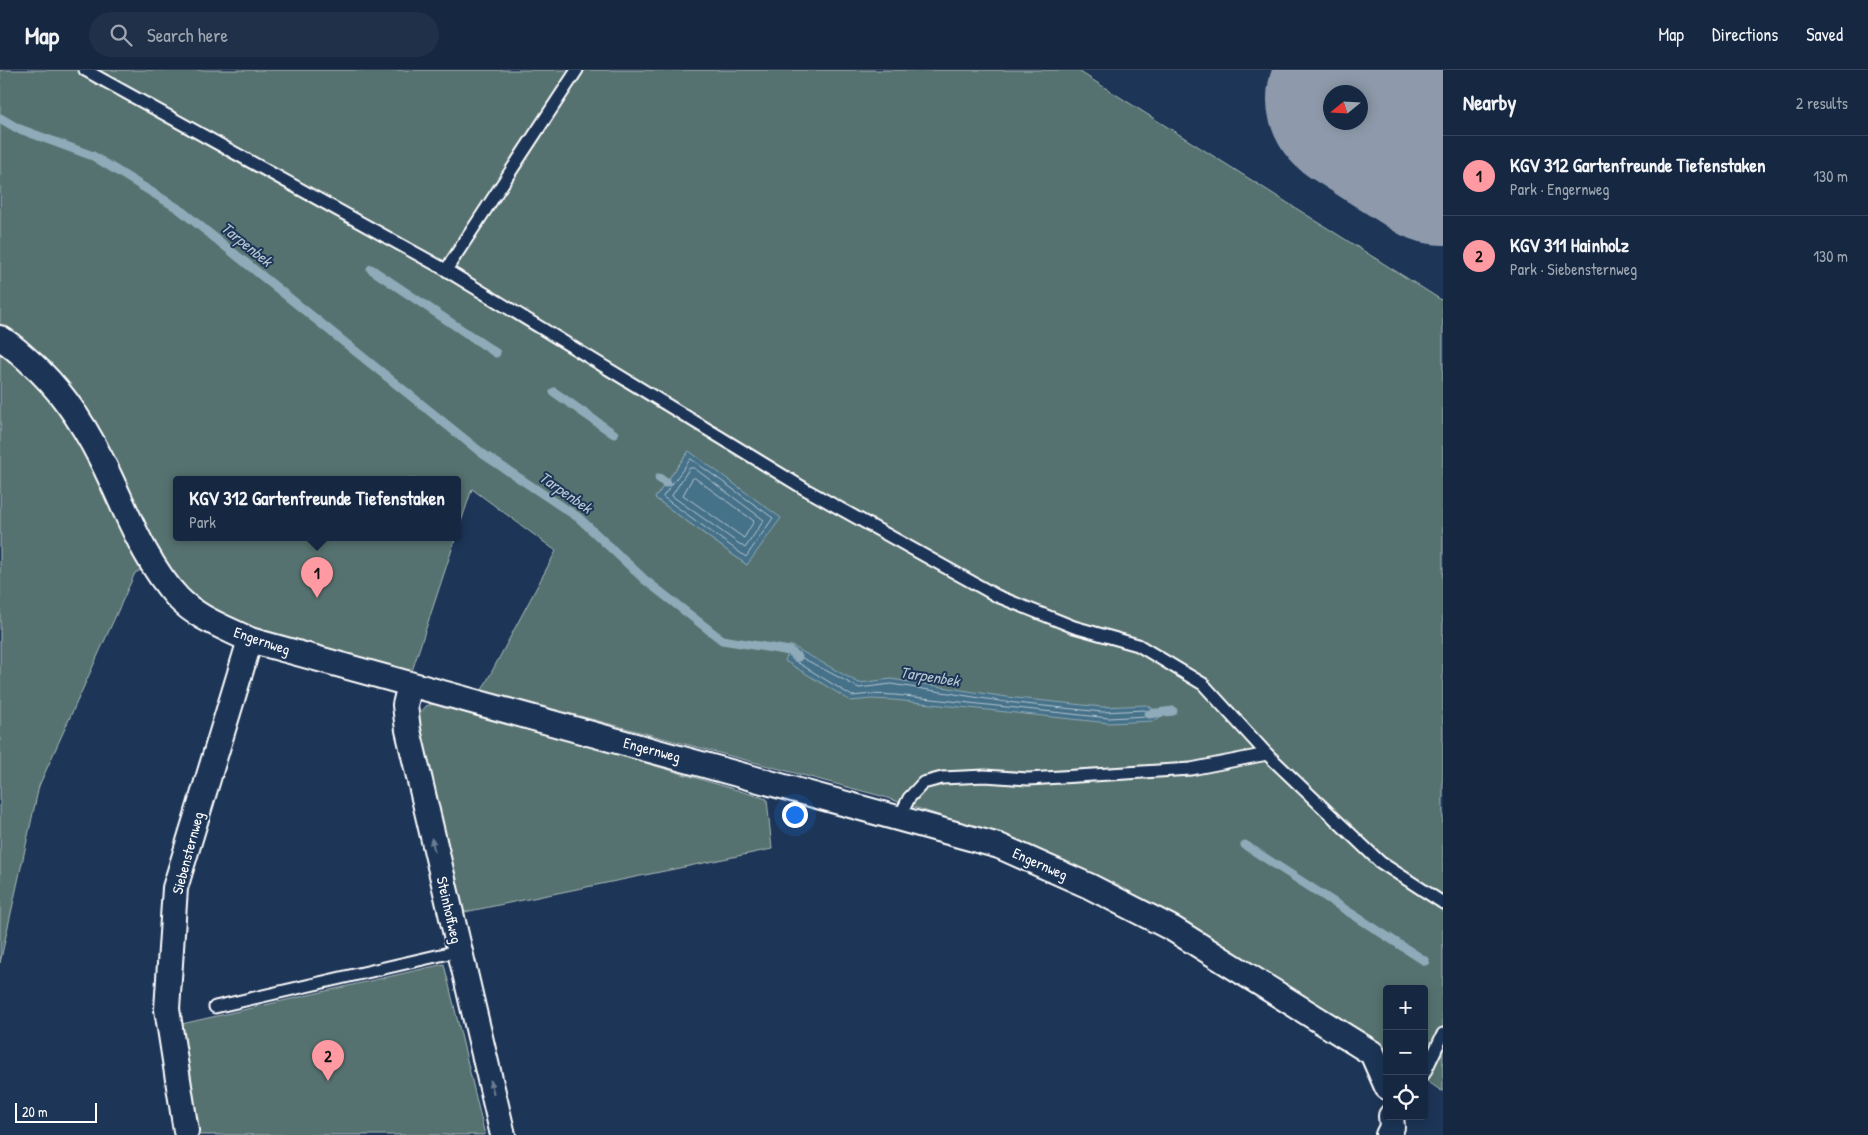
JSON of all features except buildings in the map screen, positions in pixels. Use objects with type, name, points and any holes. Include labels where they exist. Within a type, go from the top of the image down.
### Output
[{"type":"street","name":"Engernweg","points":[[0,338],[49,378],[74,412],[101,457],[137,537],[162,579],[203,617],[250,640],[999,846],[1089,886],[1173,930],[1372,1053],[1383,1077]]},
{"type":"street","name":"Siebensternweg","points":[[186,1132],[167,1009],[176,888],[250,640]]},
{"type":"street","name":"Steinhoffweg","points":[[410,685],[405,705],[408,730],[458,952],[503,1135]]},
{"type":"lane","points":[[85,70],[446,270],[805,489],[997,596],[1074,627],[1138,646],[1203,684],[1267,754],[1380,862],[1443,903]]},
{"type":"lane","points":[[446,270],[577,70]]},
{"type":"lane","points":[[899,818],[909,798],[924,783],[942,778],[985,776],[1028,779],[1181,769],[1267,754]]},
{"type":"lane","points":[[215,1007],[458,952]]},
{"type":"lane","points":[[1428,1066],[1443,1034]]},
{"type":"green space","points":[[0,70],[1077,70],[1443,301],[1443,1092],[1428,1082],[1428,985],[1383,985],[1383,1050],[1372,1038],[1176,915],[1093,874],[1001,836],[881,796],[482,690],[556,551],[472,489],[461,522],[461,476],[173,476],[173,541],[455,541],[412,671],[250,629],[211,607],[186,588],[163,559],[135,573],[39,786],[0,963]],"holes":[[[689,451],[747,565],[655,498]]]},
{"type":"green space","points":[[440,702],[767,799],[772,849],[460,913],[417,717],[426,706]]},
{"type":"green space","points":[[444,964],[485,1135],[194,1135],[173,1026]]},
{"type":"water","points":[[689,451],[781,518],[747,565],[655,498]]},
{"type":"water","points":[[790,645],[859,683],[891,679],[1007,697],[1102,707],[1147,705],[1163,715],[1154,721],[1109,723],[894,700],[871,699],[851,701],[785,661]]},
{"type":"waterway","name":"Tarpenbek","points":[[0,118],[17,128],[93,156],[179,209],[483,454],[579,518],[645,580],[722,640],[790,651],[798,657]]},
{"type":"waterway","points":[[371,269],[496,353]]},
{"type":"waterway","points":[[554,392],[614,434]]},
{"type":"waterway","points":[[659,478],[666,483]]},
{"type":"waterway","name":"Tarpenbek","points":[[1149,714],[1173,711]]},
{"type":"waterway","points":[[1245,845],[1425,961]]},
{"type":"runway","points":[[1368,104],[1443,152]]},
{"type":"place","name":"KGV 312 Gartenfreunde Tiefenstaken","points":[[317,598]]},
{"type":"place","name":"KGV 311 Hainholz","points":[[328,1081]]}]
